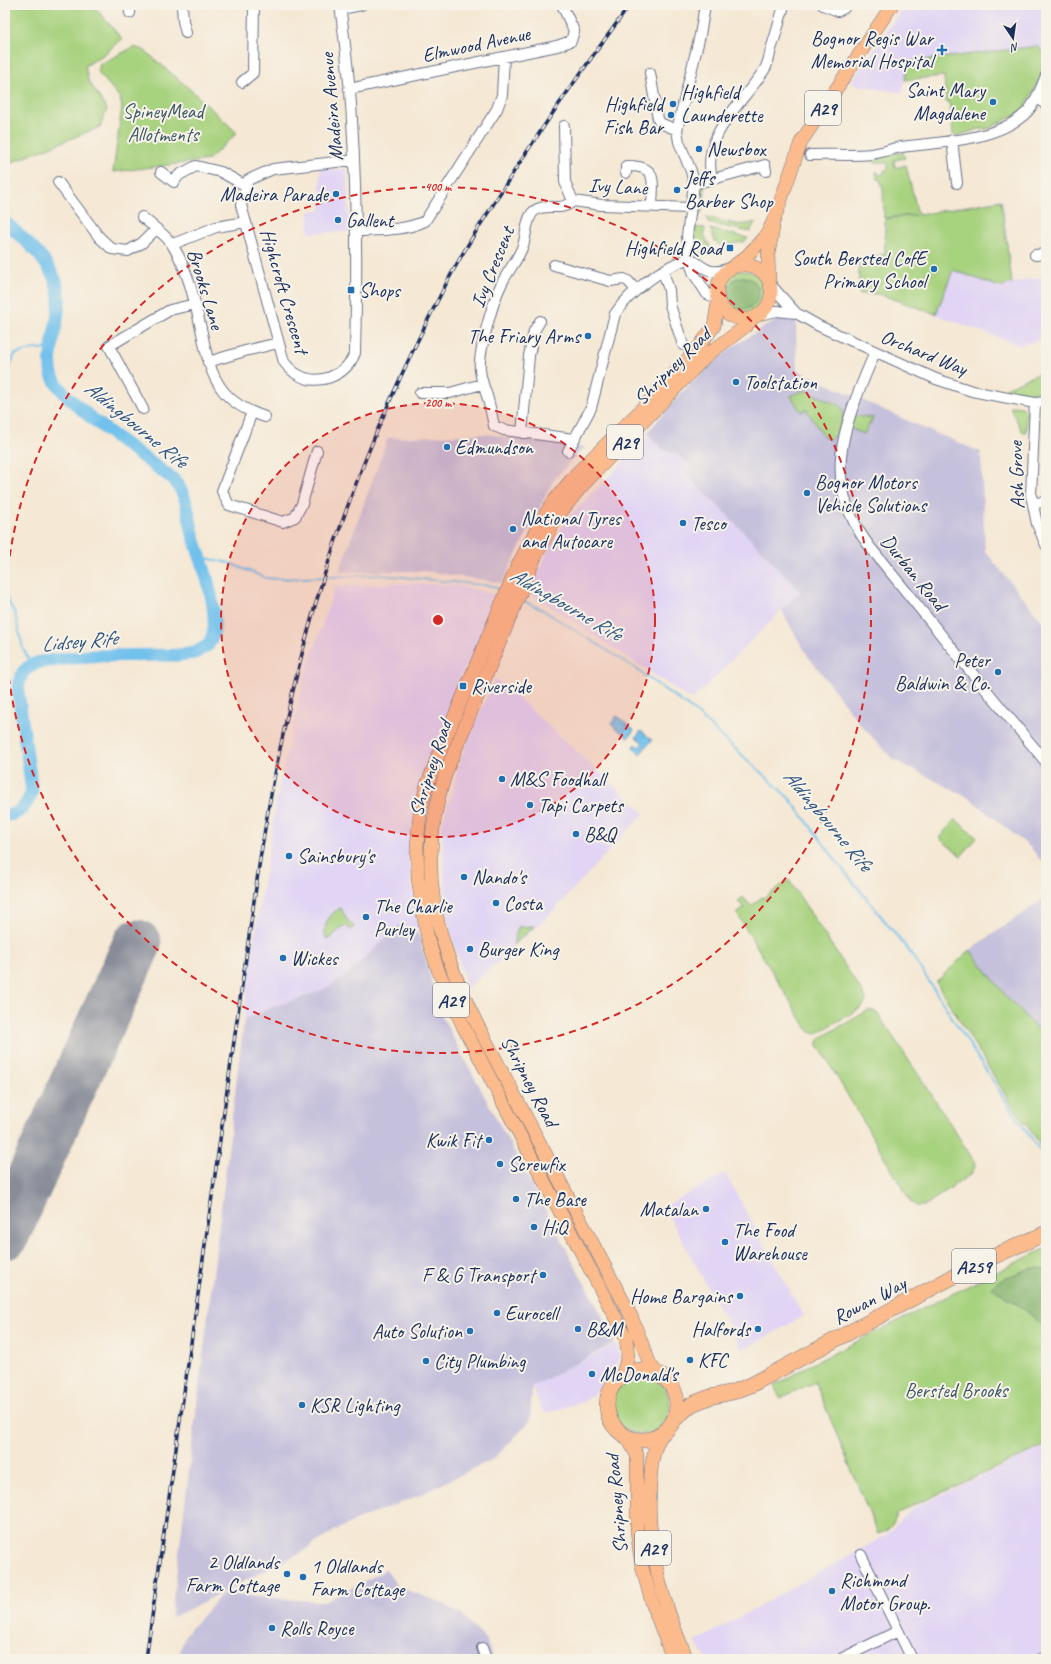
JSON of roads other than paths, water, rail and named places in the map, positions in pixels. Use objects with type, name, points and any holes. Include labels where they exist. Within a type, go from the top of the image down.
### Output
[{"type":"highway","name":"Rowan Way","points":[[674,1420],[692,1404],[710,1397],[734,1392],[751,1385],[977,1264],[1046,1233]]},
{"type":"highway","points":[[649,1371],[658,1375],[671,1386],[676,1397],[677,1408],[674,1420],[669,1428],[662,1434],[654,1438],[636,1440],[619,1432],[613,1425],[608,1416],[607,1405],[609,1394],[614,1384],[622,1377],[631,1372],[649,1371]]},
{"type":"highway","name":"Rowan Way","points":[[671,1386],[689,1394],[710,1397]]},
{"type":"main road","name":"Shripney Road","points":[[658,1375],[647,1358],[631,1316],[465,1001],[447,956],[434,906],[430,861],[433,820],[446,772],[535,557],[549,530],[574,494],[707,355],[746,326],[768,306],[772,292],[768,255],[774,220],[801,142],[892,5]]},
{"type":"main road","name":"Shripney Road","points":[[622,1377],[628,1356],[626,1338],[449,997],[438,970],[430,946],[418,878],[416,847],[418,828],[422,806],[438,756],[511,582],[541,521],[554,501],[576,474],[642,409],[698,348],[714,326],[719,280],[761,241],[774,220]]},
{"type":"main road","points":[[733,267],[750,265],[761,271],[770,282]]},
{"type":"main road","name":"Shripney Road","points":[[718,300],[726,313],[732,317],[739,319],[756,317]]},
{"type":"main road","name":"Shripney Road","points":[[662,1434],[652,1457],[649,1514],[654,1556],[665,1604],[687,1659]]},
{"type":"main road","name":"Shripney Road","points":[[627,1437],[637,1455],[637,1532],[642,1567],[652,1603],[673,1659]]},
{"type":"street","points":[[182,5],[183,21],[186,33]]},
{"type":"street","points":[[242,82],[253,73],[254,5]]},
{"type":"street","points":[[340,7],[361,5]]},
{"type":"street","name":"Elmwood Avenue","points":[[349,89],[557,46],[571,41],[574,32],[562,5]]},
{"type":"street","points":[[705,5],[698,42],[677,130],[679,142],[691,170],[694,184],[687,236],[690,258],[694,274],[707,294],[718,300]]},
{"type":"street","points":[[712,179],[709,168],[710,156],[718,134],[726,119],[766,66],[784,5]]},
{"type":"street","points":[[823,5],[838,11],[846,5]]},
{"type":"street","name":"Madeira Avenue","points":[[340,7],[349,89],[357,230]]},
{"type":"street","points":[[357,230],[414,227],[425,222],[497,109],[502,94],[504,57]]},
{"type":"street","points":[[650,73],[658,119],[660,123],[677,130]]},
{"type":"street","points":[[810,155],[872,154],[896,148],[982,135],[1002,128],[1017,120],[1028,111],[1046,76]]},
{"type":"street","points":[[1037,96],[1046,105]]},
{"type":"street","name":"Ivy Lane","points":[[564,126],[565,182],[573,201],[602,205],[691,208]]},
{"type":"street","points":[[952,140],[957,183]]},
{"type":"street","points":[[161,172],[174,182],[179,175],[196,166],[221,172],[246,186],[248,180],[273,169],[354,160]]},
{"type":"street","points":[[694,184],[765,165],[766,171]]},
{"type":"street","points":[[626,173],[626,166],[641,167],[648,171],[653,181],[652,206]]},
{"type":"street","points":[[58,182],[99,237],[112,249],[128,251],[142,244],[156,229]]},
{"type":"street","name":"Highcroft Crescent","points":[[246,186],[241,205],[284,362],[296,374],[310,379],[333,377],[343,371],[352,362],[355,353],[357,230]]},
{"type":"street","name":"Ivy Crescent","points":[[522,433],[504,430],[494,426],[487,396],[482,384],[480,368],[481,360],[495,299],[501,284],[524,246],[530,216],[535,210],[542,207],[563,208],[573,201]]},
{"type":"street","name":"Brooks Lane","points":[[142,217],[173,244],[186,272],[208,362],[218,384],[232,401],[265,417]]},
{"type":"street","points":[[173,244],[216,227],[246,222]]},
{"type":"street","points":[[1036,255],[1046,254]]},
{"type":"street","points":[[690,258],[702,268],[710,270],[724,270],[733,267]]},
{"type":"street","points":[[568,451],[591,408],[615,314],[622,303],[636,290],[677,262],[690,258]]},
{"type":"street","points":[[554,265],[610,280],[624,279],[628,281],[636,290]]},
{"type":"street","points":[[663,271],[669,290],[670,305],[683,345]]},
{"type":"street","points":[[770,282],[796,313]]},
{"type":"street","points":[[143,409],[109,346],[170,310],[195,304]]},
{"type":"street","points":[[756,317],[777,311],[796,313]]},
{"type":"street","name":"Orchard Way","points":[[796,313],[818,326],[874,352],[955,385],[987,394],[1035,402],[1046,402]]},
{"type":"street","points":[[540,322],[534,331],[529,356],[522,433],[574,439]]},
{"type":"street","name":"Brooks Lane","points":[[208,362],[245,350],[278,343]]},
{"type":"street","name":"Durban Road","points":[[874,352],[851,410],[840,458],[842,486],[851,518],[860,534],[870,547],[967,668],[1046,762]]},
{"type":"street","points":[[420,393],[450,393],[482,384]]},
{"type":"street","name":"Ash Grove","points":[[1035,402],[1031,481],[1037,524],[1046,545]]},
{"type":"street","points":[[252,412],[222,491],[229,505],[283,522],[295,517],[302,504],[317,450]]},
{"type":"street","points":[[1033,503],[1046,502]]},
{"type":"street","points":[[861,1555],[912,1659]]},
{"type":"street","points":[[841,1659],[898,1631]]},
{"type":"street","points":[[482,1648],[486,1659]]},
{"type":"street","points":[[1041,1659],[1046,1657]]},
{"type":"water","points":[[617,716],[634,730],[628,738],[611,724]]},
{"type":"water","points":[[641,731],[652,740],[640,754],[633,748],[636,744],[639,747],[643,743],[636,737]]},
{"type":"waterway","name":"Lidsey Rife","points":[[5,222],[22,237],[47,264],[57,285],[59,306],[51,351],[51,362],[53,377],[60,388],[72,401],[107,431],[173,479],[179,486],[186,502],[193,536],[210,590],[214,622],[214,629],[208,645],[195,653],[178,655],[88,656],[40,662],[31,665],[23,672],[19,682],[18,691],[32,791],[25,805],[19,811],[15,814],[5,815]]},
{"type":"waterway","points":[[5,377],[15,354],[34,349],[52,349]]},
{"type":"waterway","name":"Aldingbourne Rife","points":[[201,557],[229,563],[266,578],[276,579],[382,575],[493,586],[503,591]]},
{"type":"waterway","points":[[5,595],[15,614],[23,648],[31,665]]},
{"type":"waterway","name":"Aldingbourne Rife","points":[[523,601],[541,609],[632,666],[693,710],[790,799],[841,867],[910,952],[1011,1109],[1046,1159]]},
{"type":"railway","points":[[146,1659],[264,832],[285,725],[317,600],[347,509],[382,419],[401,376],[448,280],[472,238],[541,130],[630,5]]},
{"type":"place","name":"Bognor Regis War Memorial Hospital","points":[[942,50]]},
{"type":"place","name":"Saint Mary Magdalene","points":[[993,102]]},
{"type":"place","name":"Highfield Launderette","points":[[673,104]]},
{"type":"place","name":"Highfield Fish Bar","points":[[671,115]]},
{"type":"place","name":"Newsbox","points":[[699,149]]},
{"type":"place","name":"Jeffs Barber Shop","points":[[677,190]]},
{"type":"place","name":"Madeira Parade","points":[[336,194]]},
{"type":"place","name":"Gallent","points":[[338,220]]},
{"type":"place","name":"Highfield Road","points":[[730,248]]},
{"type":"place","name":"South Bersted CofE Primary School","points":[[934,269]]},
{"type":"place","name":"Shops","points":[[351,290]]},
{"type":"place","name":"The Friary Arms","points":[[588,336]]},
{"type":"place","name":"Toolstation","points":[[736,382]]},
{"type":"place","name":"Edmundson","points":[[447,447]]},
{"type":"place","name":"Bognor Motors Vehicle Solutions","points":[[807,493]]},
{"type":"place","name":"Tesco","points":[[683,523]]},
{"type":"place","name":"National Tyres and Autocare","points":[[513,529]]},
{"type":"place","name":"Peter Baldwin & Co.","points":[[998,672]]},
{"type":"place","name":"Riverside","points":[[463,686]]},
{"type":"place","name":"M&S Foodhall","points":[[502,779]]},
{"type":"place","name":"Tapi Carpets","points":[[530,805]]},
{"type":"place","name":"B&Q","points":[[576,834]]},
{"type":"place","name":"Sainsbury's","points":[[289,856]]},
{"type":"place","name":"Nando's","points":[[464,877]]},
{"type":"place","name":"Costa","points":[[496,903]]},
{"type":"place","name":"The Charlie Purley","points":[[366,917]]},
{"type":"place","name":"Burger King","points":[[470,949]]},
{"type":"place","name":"Wickes","points":[[283,958]]},
{"type":"place","name":"Kwik Fit","points":[[489,1140]]},
{"type":"place","name":"Screwfix","points":[[500,1164]]},
{"type":"place","name":"The Base","points":[[516,1199]]},
{"type":"place","name":"Matalan","points":[[706,1209]]},
{"type":"place","name":"HiQ","points":[[534,1227]]},
{"type":"place","name":"The Food Warehouse","points":[[725,1242]]},
{"type":"place","name":"F & G Transport","points":[[543,1275]]},
{"type":"place","name":"Home Bargains","points":[[740,1296]]},
{"type":"place","name":"Eurocell","points":[[497,1313]]},
{"type":"place","name":"B&M","points":[[578,1329]]},
{"type":"place","name":"Halfords","points":[[758,1329]]},
{"type":"place","name":"Auto Solution","points":[[470,1331]]},
{"type":"place","name":"KFC","points":[[690,1360]]},
{"type":"place","name":"City Plumbing","points":[[426,1361]]},
{"type":"place","name":"McDonald's","points":[[592,1374]]},
{"type":"place","name":"KSR Lighting","points":[[302,1405]]},
{"type":"place","name":"2 Oldlands Farm Cottage","points":[[287,1574]]},
{"type":"place","name":"1 Oldlands Farm Cottage","points":[[303,1577]]},
{"type":"place","name":"Richmond Motor Group.","points":[[832,1591]]},
{"type":"place","name":"Rolls Royce","points":[[272,1628]]},
{"type":"park label","name":"SpineyMead Allotments","points":[[163,122]]},
{"type":"park label","name":"Bersted Brooks","points":[[956,1390]]}]
